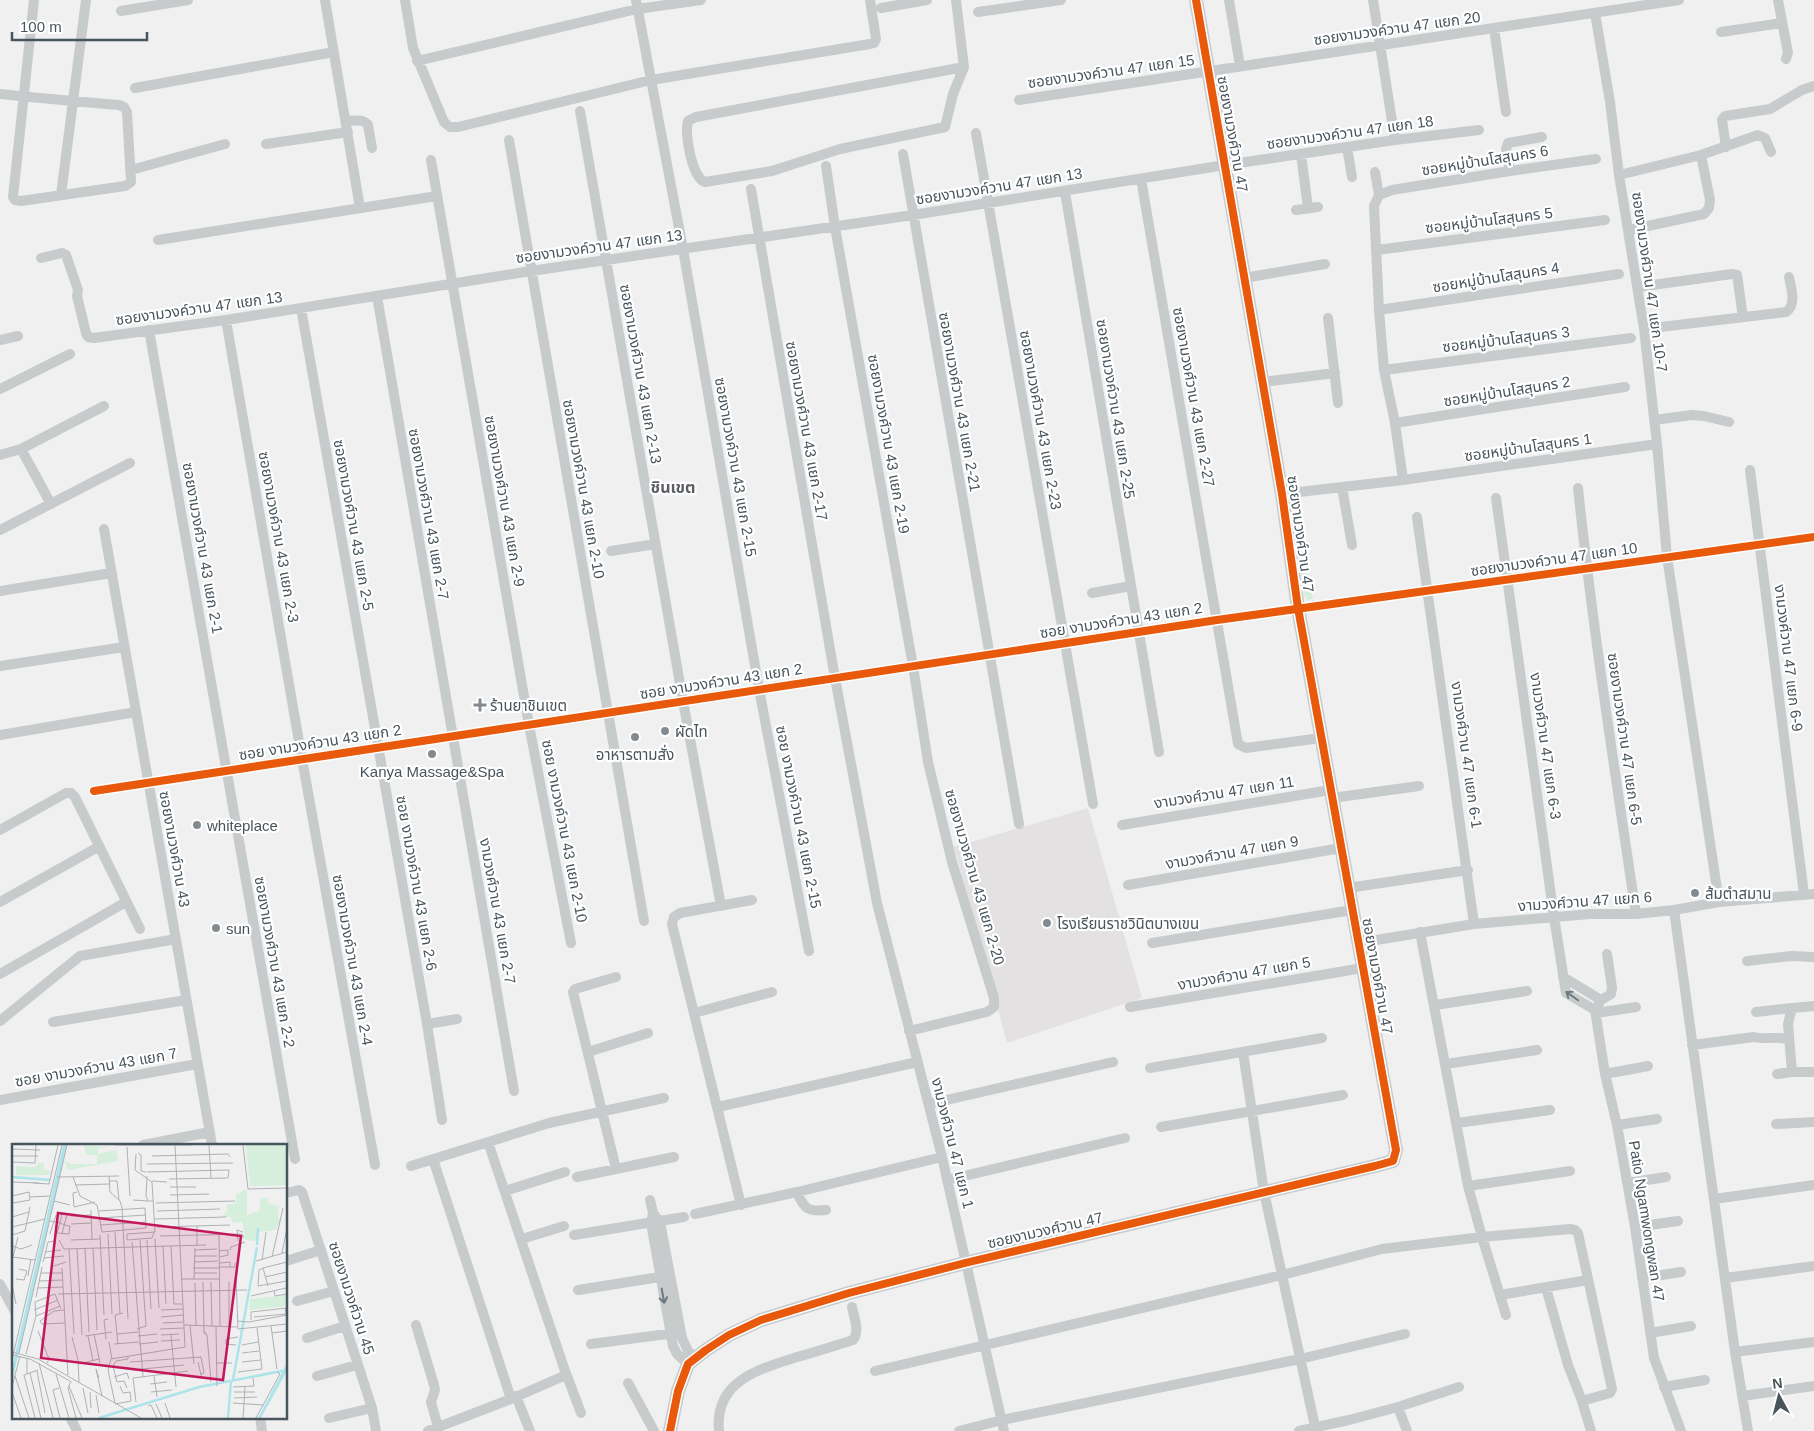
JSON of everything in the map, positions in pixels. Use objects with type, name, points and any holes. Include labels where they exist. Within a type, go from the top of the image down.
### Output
[{"type":"street","points":[[0,94],[23,96],[73,101],[124,107],[127,112],[131,182],[125,186],[21,201],[15,200],[13,196],[23,96],[34,0]]},
{"type":"street","points":[[60,195],[86,0]]},
{"type":"street","points":[[121,11],[188,0]]},
{"type":"street","points":[[325,0],[360,208]]},
{"type":"street","points":[[406,0],[413,48],[417,61],[444,122],[450,127],[458,127],[651,80],[874,43],[876,39],[870,0]]},
{"type":"street","points":[[417,61],[637,4],[701,0]]},
{"type":"street","points":[[881,8],[927,0]]},
{"type":"street","points":[[956,0],[964,67],[953,94],[945,127],[840,149],[772,171],[705,182],[701,181],[698,177],[692,160],[686,130],[688,121],[696,117],[964,67]]},
{"type":"street","points":[[978,12],[1061,0]]},
{"type":"street","name":"ซอยงามวงศ์วาน 47","points":[[691,1361],[729,1335],[761,1320],[849,1293],[965,1263],[1375,1166],[1394,1161],[1396,1156],[1298,608],[1282,494],[1196,0]]},
{"type":"street","points":[[1229,0],[1240,66]]},
{"type":"street","points":[[1373,0],[1395,140]]},
{"type":"street","name":"ซอยงามวงค์วาน 47 แยก 20","points":[[1208,71],[1679,0]]},
{"type":"street","points":[[1778,0],[1788,53],[1786,59]]},
{"type":"street","name":"ซอยงามวงค์วาน 43 แยก 2-15","points":[[637,4],[683,249],[759,689]]},
{"type":"street","name":"ซอยงามวงศ์วาน 47 แยก 10-7","points":[[1595,12],[1644,329],[1667,557],[1719,902]]},
{"type":"street","points":[[1721,32],[1782,23]]},
{"type":"street","points":[[1494,28],[1506,112]]},
{"type":"street","points":[[135,88],[334,52]]},
{"type":"street","name":"ซอยงามวงค์วาน 47 แยก 15","points":[[1019,100],[1208,71]]},
{"type":"street","points":[[1726,146],[1722,120],[1725,116],[1770,109],[1802,90],[1814,86]]},
{"type":"street","name":"ซอยงามวงศ์วาน 43 แยก 2-13","points":[[580,111],[683,701],[721,906]]},
{"type":"street","points":[[266,144],[347,127],[362,120],[366,121],[368,125],[372,148]]},
{"type":"street","name":"ซอยงามวงค์วาน 47 แยก 18","points":[[1225,165],[1395,140],[1479,130]]},
{"type":"street","name":"ซอยงามวงศ์วาน 43 แยก 2-23","points":[[976,133],[1093,804]]},
{"type":"street","points":[[1619,174],[1702,155],[1758,135],[1765,138],[1771,152]]},
{"type":"street","points":[[1510,171],[1506,148],[1508,143],[1542,137]]},
{"type":"street","name":"ซอยงามวงค์วาน 43 แยก 2-10","points":[[509,140],[644,921]]},
{"type":"street","points":[[131,170],[225,144]]},
{"type":"street","points":[[1347,147],[1352,177]]},
{"type":"street","name":"ซอยงามวงศ์วาน 43 แยก 2-21","points":[[903,154],[1019,824]]},
{"type":"street","points":[[1296,210],[1313,207],[1301,154]]},
{"type":"street","points":[[1629,230],[1704,214],[1709,208],[1710,200],[1702,155]]},
{"type":"street","name":"ซอยหมู่บ้านโสสุนคร 6","points":[[1379,195],[1392,190],[1596,159]]},
{"type":"street","name":"ซอยงามวงศ์วาน 43 แยก 2-9","points":[[430,160],[529,724]]},
{"type":"street","name":"ซอยงามวงค์วาน 47 แยก 13","points":[[40,258],[66,255],[78,290],[77,296],[88,337],[94,338],[226,320],[452,283],[1065,192],[1225,165]]},
{"type":"street","name":"ซอยงามวงศ์วาน 43 แยก 2-19","points":[[826,166],[835,227],[913,666]]},
{"type":"street","points":[[1375,172],[1379,195],[1374,206],[1384,370],[1395,424],[1403,480]]},
{"type":"street","name":"ซอยงามวงศ์วาน 43 แยก 2-27","points":[[1141,179],[1238,744],[1246,748],[1321,738]]},
{"type":"street","name":"ซอยงามวงศ์วาน 43 แยก 2-17","points":[[751,189],[835,678],[877,903],[909,1031]]},
{"type":"street","name":"ซอยงามวงค์วาน 43 แยก 2-25","points":[[1065,192],[1158,752]]},
{"type":"street","points":[[158,240],[437,196]]},
{"type":"street","name":"ซอยหมู่บ้านโสสุนคร 5","points":[[1377,250],[1605,220]]},
{"type":"street","points":[[1244,278],[1325,264]]},
{"type":"street","name":"ซอยหมู่บ้านโสสุนคร 4","points":[[1379,310],[1619,274]]},
{"type":"street","points":[[1638,287],[1732,274],[1737,276],[1743,317]]},
{"type":"street","points":[[1644,329],[1786,312],[1792,304],[1789,277]]},
{"type":"street","name":"ซอยงามวงศ์วาน 43 แยก 2-7","points":[[377,296],[452,736]]},
{"type":"street","name":"ซอยงามวงศ์วาน 43 แยก 2-5","points":[[300,308],[378,747]]},
{"type":"street","points":[[1328,318],[1338,403]]},
{"type":"street","name":"ซอยงามวงค์วาน 43 แยก 2-3","points":[[226,320],[302,759]]},
{"type":"street","name":"ซอยงามวงศ์วาน 43 แยก 2-1","points":[[149,330],[226,770]]},
{"type":"street","points":[[0,340],[18,336]]},
{"type":"street","name":"ซอยหมู่บ้านโสสุนคร 3","points":[[1384,370],[1631,338]]},
{"type":"street","points":[[0,389],[70,354]]},
{"type":"street","points":[[1263,382],[1335,373]]},
{"type":"street","name":"ซอยหมู่บ้านโสสุนคร 2","points":[[1395,424],[1625,387]]},
{"type":"street","points":[[0,455],[21,449],[104,406]]},
{"type":"street","points":[[1654,420],[1698,416],[1729,422]]},
{"type":"street","name":"ซอยหมู่บ้านโสสุนคร 1","points":[[1282,494],[1403,480],[1657,444]]},
{"type":"street","points":[[21,449],[51,504]]},
{"type":"street","points":[[0,530],[130,463]]},
{"type":"street","name":"งามวงศ์วาน 47 แยก 6-9","points":[[1750,470],[1809,894]]},
{"type":"street","points":[[1342,487],[1352,545]]},
{"type":"street","name":"ซอยงามวงศ์วาน 47 แยก 6-5","points":[[1578,488],[1586,568],[1604,702],[1636,914]]},
{"type":"street","name":"งามวงศ์วาน 47 แยก 6-3","points":[[1496,498],[1563,977]]},
{"type":"street","name":"งามวงศ์วาน 47 แยก 6-1","points":[[1417,517],[1429,590],[1474,924]]},
{"type":"street","name":"ซอยงามวงศ์วาน 43","points":[[104,529],[212,1144]]},
{"type":"street","name":"ซอยงามวงค์วาน 47 แยก 10","points":[[1298,608],[1814,537]]},
{"type":"street","points":[[611,551],[656,544]]},
{"type":"street","points":[[0,591],[111,573]]},
{"type":"street","points":[[1092,593],[1131,586]]},
{"type":"street","name":"ซอย งามวงค์วาน 43 แยก 2","points":[[94,791],[1298,608]]},
{"type":"street","points":[[0,666],[124,647]]},
{"type":"street","name":"ซอยงามวงศ์วาน 43 แยก 2-20","points":[[909,1031],[987,1012],[994,1007],[994,998],[952,862],[928,762],[913,666]]},
{"type":"street","name":"ซอย งามวงค์วาน 43 แยก 2-15","points":[[759,689],[809,951]]},
{"type":"street","points":[[0,734],[136,712]]},
{"type":"street","name":"ซอย งามวงค์วาน 43 แยก 2-10","points":[[529,724],[571,943]]},
{"type":"street","name":"งามวงศ์วาน 43 แยก 2-7","points":[[452,736],[514,1091]]},
{"type":"street","name":"ซอย งามวงค์วาน 43 แยก 2-6","points":[[378,747],[442,1120]]},
{"type":"street","name":"ซอยงามวงค์วาน 43 แยก 2-4","points":[[302,759],[375,1166]]},
{"type":"street","name":"ซอยงามวงศ์วาน 43 แยก 2-2","points":[[226,770],[295,1159]]},
{"type":"street","name":"งามวงศ์วาน 47 แยก 11","points":[[1122,825],[1331,794],[1419,786]]},
{"type":"street","points":[[0,830],[66,793],[71,793],[75,797],[140,929]]},
{"type":"street","points":[[0,902],[98,847]]},
{"type":"street","name":"งามวงศ์วาน 47 แยก 9","points":[[1128,885],[1341,848]]},
{"type":"street","points":[[1348,888],[1468,870]]},
{"type":"street","name":"งามวงศ์วาน 47 แยก 6","points":[[1358,943],[1474,924],[1590,914],[1636,914],[1719,902],[1809,894]]},
{"type":"street","points":[[741,1206],[672,921],[680,913],[752,900]]},
{"type":"street","points":[[0,974],[126,902]]},
{"type":"street","points":[[1152,943],[1352,910]]},
{"type":"street","points":[[1674,910],[1735,1352],[1748,1431]]},
{"type":"street","points":[[1420,932],[1468,1186],[1506,1315]]},
{"type":"street","points":[[0,1021],[80,956],[176,939]]},
{"type":"street","points":[[1596,1012],[1602,1000],[1611,994],[1612,988],[1607,954]]},
{"type":"street","points":[[1747,961],[1792,956],[1814,957]]},
{"type":"street","name":"งามวงศ์วาน 47 แยก 5","points":[[1130,1007],[1363,968]]},
{"type":"street","points":[[616,977],[573,990],[616,1169]]},
{"type":"street","points":[[1563,977],[1602,1000]]},
{"type":"street","points":[[1563,977],[1566,992],[1596,1012],[1636,1007]]},
{"type":"street","points":[[694,1013],[772,992]]},
{"type":"street","points":[[1435,1005],[1527,992]]},
{"type":"street","points":[[53,1022],[186,1000]]},
{"type":"street","points":[[1756,1012],[1814,1006]]},
{"type":"street","points":[[1792,1008],[1788,1024],[1792,1072]]},
{"type":"street","name":"Patio Ngamwongwan 47","points":[[1596,1012],[1605,1074],[1617,1125],[1627,1183],[1654,1358],[1681,1431]]},
{"type":"street","points":[[427,1024],[457,1019]]},
{"type":"street","points":[[1692,1045],[1754,1036],[1759,1032],[1779,1030],[1788,1024]]},
{"type":"street","name":"งามวงศ์วาน 47 แยก 1","points":[[909,1031],[942,1157],[1004,1431]]},
{"type":"street","points":[[588,1052],[648,1034]]},
{"type":"street","points":[[1754,1036],[1761,1039],[1781,1037],[1789,1039]]},
{"type":"street","points":[[1150,1068],[1322,1038]]},
{"type":"street","points":[[1446,1064],[1537,1050]]},
{"type":"street","points":[[1243,1052],[1264,1192],[1315,1429]]},
{"type":"street","points":[[718,1107],[917,1062]]},
{"type":"street","points":[[928,1104],[1113,1062]]},
{"type":"street","name":"ซอย งามวงค์วาน 43 แยก 7","points":[[0,1100],[198,1064]]},
{"type":"street","points":[[1605,1074],[1648,1066]]},
{"type":"street","points":[[1777,1074],[1814,1072]]},
{"type":"street","points":[[1161,1127],[1343,1095]]},
{"type":"street","points":[[411,1166],[549,1123],[664,1098]]},
{"type":"street","points":[[1457,1123],[1550,1110]]},
{"type":"street","points":[[1617,1125],[1656,1119]]},
{"type":"street","points":[[1776,1124],[1814,1122]]},
{"type":"street","points":[[148,1144],[210,1132]]},
{"type":"street","points":[[947,1180],[1125,1138]]},
{"type":"street","points":[[488,1142],[566,1375],[581,1413]]},
{"type":"street","points":[[577,1177],[674,1157]]},
{"type":"street","points":[[695,1214],[741,1206],[942,1157]]},
{"type":"street","points":[[433,1160],[513,1397],[530,1431]]},
{"type":"street","points":[[1468,1186],[1570,1171]]},
{"type":"street","points":[[505,1191],[565,1172]]},
{"type":"street","points":[[1627,1183],[1666,1177]]},
{"type":"street","points":[[1714,1198],[1814,1186]]},
{"type":"street","name":"ซอยงามวงศ์วาน 45","points":[[288,1192],[298,1190],[302,1192],[372,1408],[376,1431]]},
{"type":"street","points":[[797,1192],[802,1204],[806,1208],[811,1211],[826,1210]]},
{"type":"street","points":[[650,1200],[675,1333],[684,1345],[691,1361],[678,1391],[670,1431]]},
{"type":"street","points":[[574,1235],[654,1219],[684,1218]]},
{"type":"street","points":[[1634,1227],[1678,1220]]},
{"type":"street","points":[[522,1239],[564,1226]]},
{"type":"street","points":[[875,1371],[1282,1275],[1382,1249],[1482,1237],[1575,1230],[1578,1233],[1612,1389],[1606,1395],[1582,1401]]},
{"type":"street","points":[[288,1260],[321,1250]]},
{"type":"street","points":[[1725,1278],[1814,1266]]},
{"type":"street","points":[[1642,1278],[1681,1272]]},
{"type":"street","points":[[578,1290],[665,1276]]},
{"type":"street","points":[[1500,1295],[1588,1280]]},
{"type":"street","points":[[0,1284],[12,1306]]},
{"type":"street","points":[[1546,1288],[1568,1365],[1591,1431]]},
{"type":"street","points":[[297,1301],[334,1291]]},
{"type":"street","points":[[719,1431],[720,1408],[729,1390],[742,1378],[765,1367],[853,1340],[857,1330],[852,1307]]},
{"type":"street","points":[[416,1325],[435,1390],[431,1402],[432,1430],[566,1375]]},
{"type":"street","points":[[307,1338],[345,1326]]},
{"type":"street","points":[[1650,1333],[1691,1326]]},
{"type":"street","points":[[592,1344],[675,1333]]},
{"type":"street","points":[[959,1431],[1002,1420],[1300,1359],[1406,1334]]},
{"type":"street","points":[[1735,1352],[1814,1342]]},
{"type":"street","points":[[317,1376],[358,1364]]},
{"type":"street","points":[[1664,1387],[1704,1380]]},
{"type":"street","points":[[628,1383],[654,1431]]},
{"type":"street","points":[[1300,1431],[1315,1429],[1398,1407],[1459,1386]]},
{"type":"street","points":[[1742,1396],[1814,1386]]},
{"type":"street","points":[[1398,1407],[1407,1431]]},
{"type":"street","points":[[329,1418],[372,1408]]},
{"type":"street","points":[[70,1418],[77,1431]]},
{"type":"street","points":[[260,1418],[262,1431]]},
{"type":"shaded area","name":"โรงเรียนราชวินิตบางเขน","points":[[1088,808],[1142,998],[1007,1043],[954,847]]},
{"type":"green space","points":[[1300,573],[1308,573],[1313,599],[1307,600],[1305,597]]},
{"type":"cycle path","points":[[670,1431],[678,1391],[688,1364],[729,1335],[761,1320],[849,1293],[965,1263],[1393,1161],[1396,1150],[1298,608],[1282,494],[1196,0]]},
{"type":"cycle path","points":[[94,791],[1217,620],[1814,537]]},
{"type":"place","name":"ร้านยาชินเขต","points":[[480,705]]},
{"type":"place","name":"ผัดไท","points":[[665,731]]},
{"type":"place","name":"อาหารตามสั่ง","points":[[635,737]]},
{"type":"place","name":"Kanya Massage&Spa","points":[[432,754]]},
{"type":"place","name":"whiteplace","points":[[197,825]]},
{"type":"place","name":"ส้มตำสมาน","points":[[1695,893]]},
{"type":"place","name":"โรงเรียนราชวินิตบางเขน","points":[[1047,923]]},
{"type":"place","name":"sun","points":[[216,928]]},
{"type":"district","name":"ชินเขต","points":[[673,487]]}]
